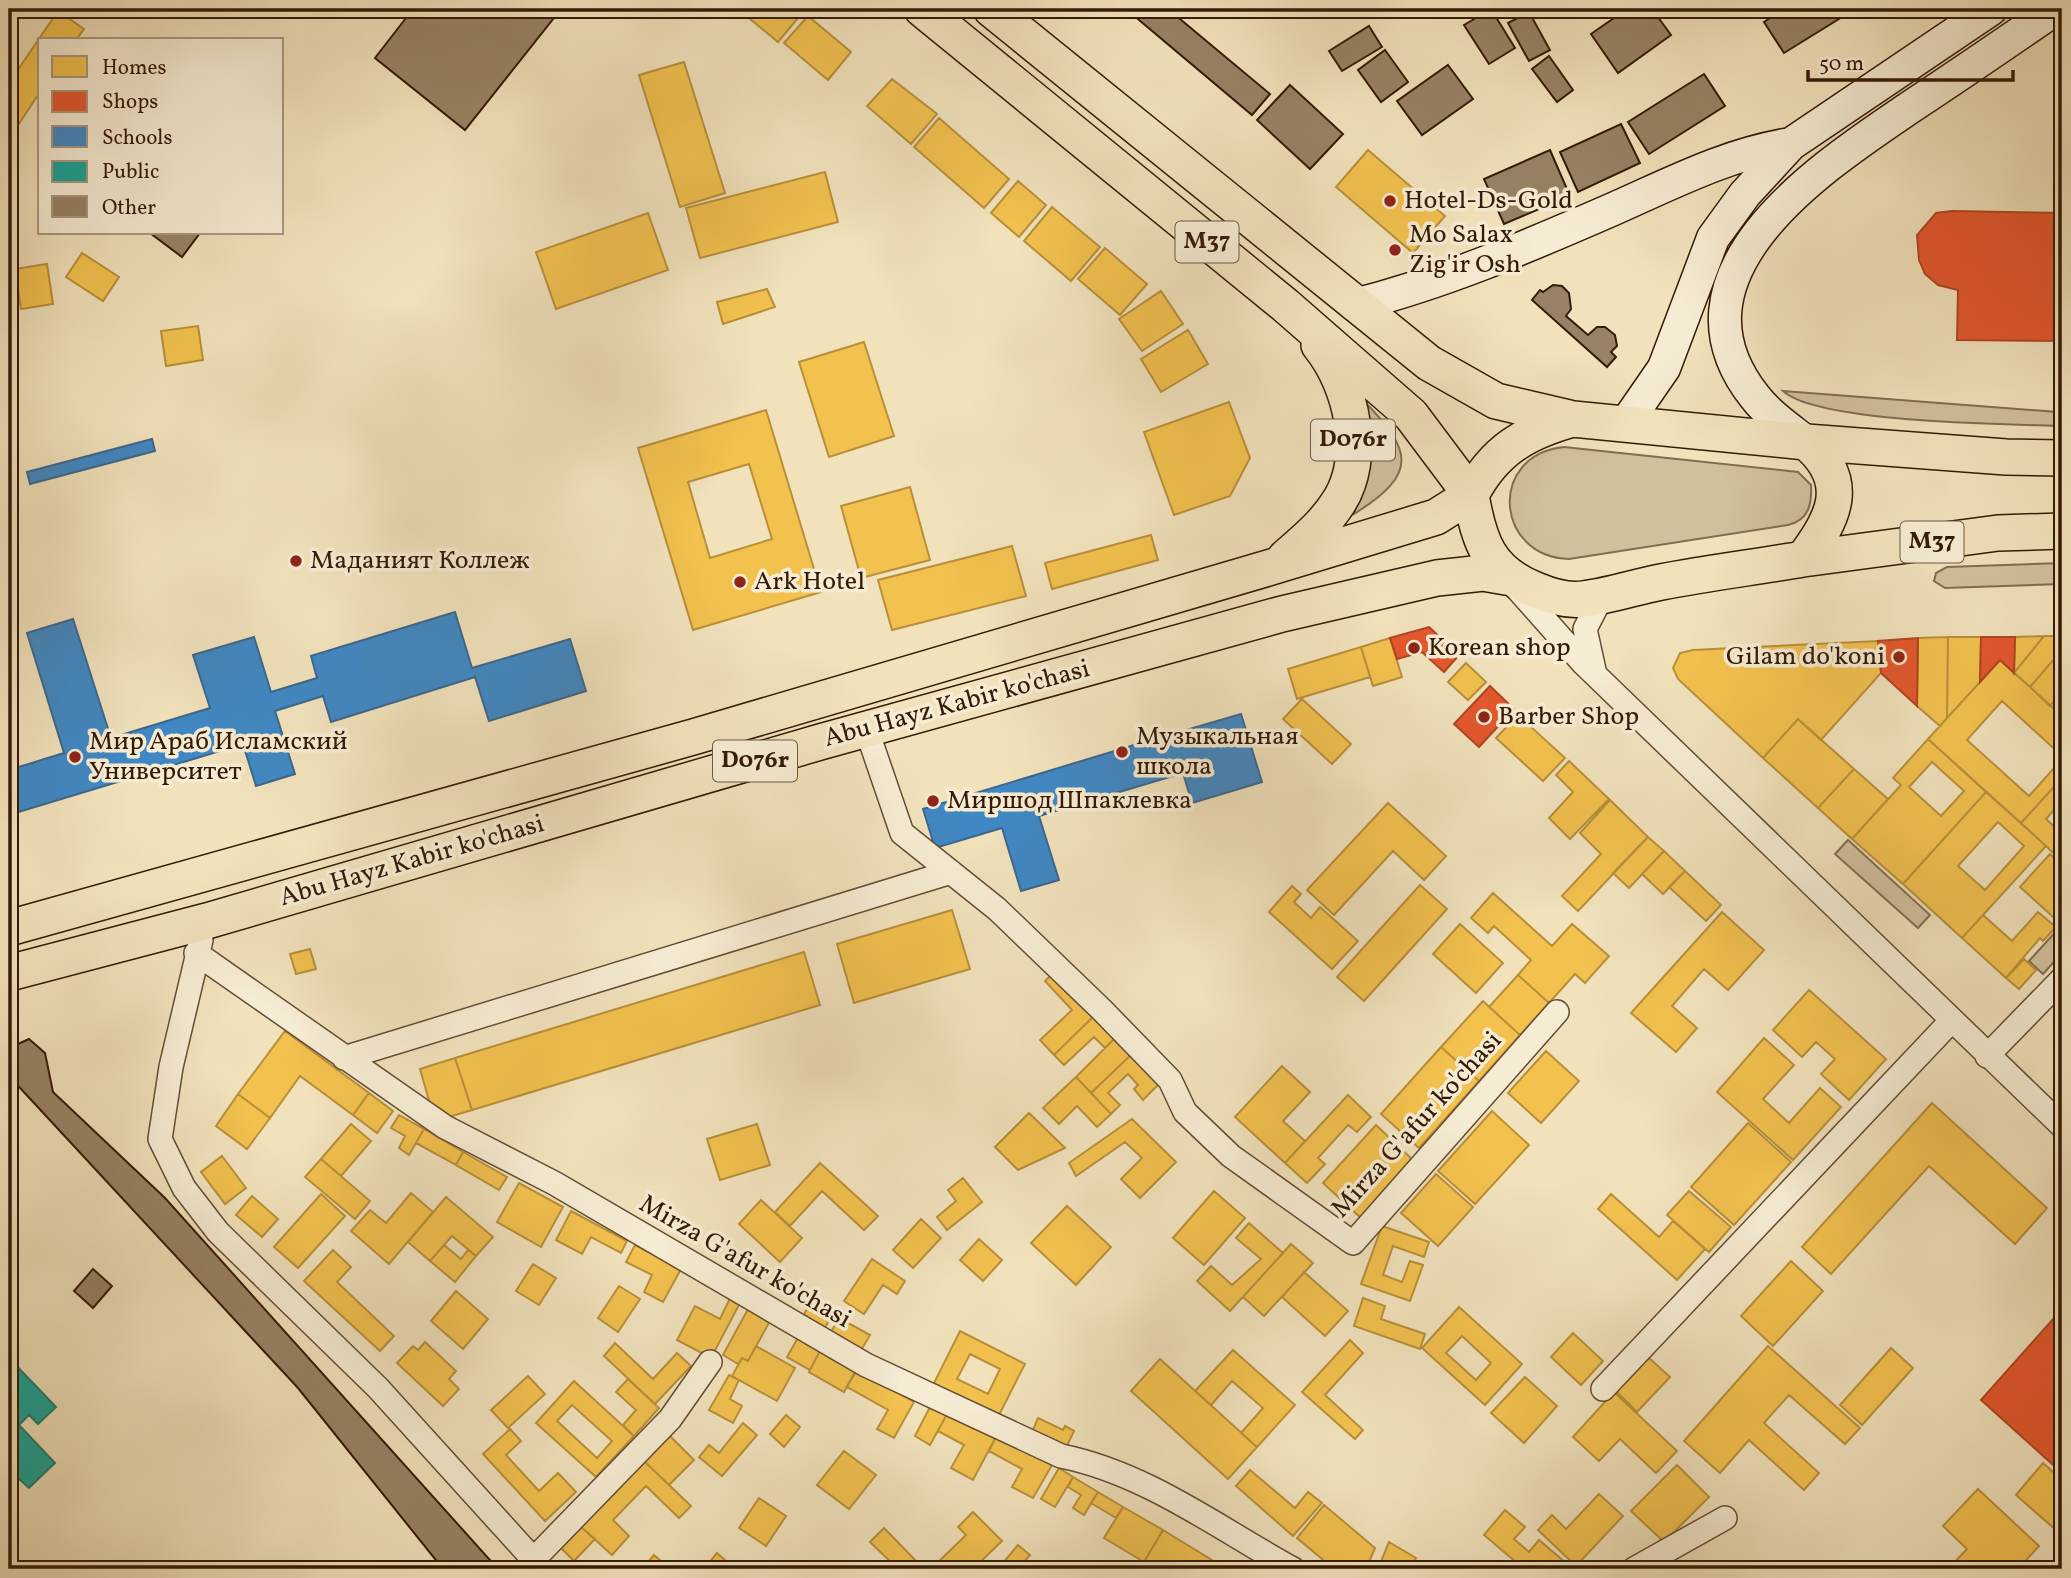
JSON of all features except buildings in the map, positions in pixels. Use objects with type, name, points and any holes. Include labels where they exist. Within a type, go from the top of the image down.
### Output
[{"type":"main road","name":"M37","points":[[922,9],[1285,305],[1411,415],[1471,495],[1476,526],[1490,555],[1506,577],[1562,598],[1583,599],[1803,559],[1998,533],[2062,531]]},
{"type":"main road","name":"M37","points":[[990,9],[1355,305],[1429,363],[1477,393],[1515,407],[1573,419],[1807,442],[2006,457],[2062,458]]},
{"type":"main road","points":[[1626,423],[1664,368],[1713,238],[1727,216],[1791,144],[1991,9]]},
{"type":"main road","points":[[1803,559],[1829,524],[1835,492],[1832,474],[1825,460],[1807,442],[1774,418],[1755,397],[1736,365],[1727,335],[1725,314],[1734,274],[1742,258],[1783,203],[1833,160],[2041,14]]},
{"type":"main road","points":[[1355,305],[1405,292],[1476,268],[1697,172],[1758,149],[1791,144]]},
{"type":"main road","name":"D076r","points":[[1275,566],[1315,530],[1339,502],[1349,478],[1353,446],[1349,409],[1339,378],[1322,349],[1285,305]]},
{"type":"main road","name":"M37","points":[[1471,495],[1489,465],[1509,445],[1539,429],[1573,419]]},
{"type":"main road","name":"Abu Hayz Kabir ko'chasi","points":[[9,928],[707,734],[1275,566],[1436,517],[1471,495]]},
{"type":"main road","name":"Abu Hayz Kabir ko'chasi","points":[[9,974],[202,937],[867,731],[1282,614],[1437,578],[1483,573],[1506,577]]},
{"type":"street","points":[[1506,577],[1594,673],[2062,1126]]},
{"type":"street","points":[[1594,673],[1585,629],[1603,594]]},
{"type":"street","name":"Mirza G'afur ko'chasi","points":[[867,731],[902,833],[997,909],[1101,1009],[1170,1080],[1185,1112],[1231,1156],[1353,1243],[1557,1012]]},
{"type":"street","points":[[344,1058],[951,872]]},
{"type":"street","points":[[202,937],[171,1067],[160,1139],[184,1188],[218,1232],[378,1388],[538,1564],[670,1419],[710,1362]]},
{"type":"street","name":"Mirza G'afur ko'chasi","points":[[202,937],[344,1058],[446,1127],[554,1183],[866,1365],[1061,1456],[1087,1461],[1163,1493],[1293,1569]]},
{"type":"street","points":[[1987,1056],[2062,979]]},
{"type":"street","points":[[1603,1389],[1952,1020]]},
{"type":"street","points":[[1634,1569],[1725,1518]]},
{"type":"shaded area","points":[[1783,391],[2058,412],[2058,421],[2062,422],[2062,426],[1872,416],[1803,402]]},
{"type":"shaded area","points":[[1362,399],[1391,433],[1399,447],[1401,460],[1399,473],[1390,486],[1354,514],[1369,463]]},
{"type":"shaded area","points":[[1564,447],[1798,472],[1811,485],[1810,505],[1801,519],[1788,525],[1569,559],[1544,554],[1526,542],[1515,525],[1510,505],[1512,485],[1522,468],[1539,454]]},
{"type":"shaded area","points":[[2062,563],[2062,584],[1945,588],[1934,581],[1936,573],[1947,567]]},
{"type":"shaded area","points":[[1848,840],[1930,915],[1918,928],[1835,854]]},
{"type":"shaded area","points":[[2060,927],[2062,953],[2043,974],[2029,961]]},
{"type":"place","name":"Hotel-Ds-Gold","points":[[1390,201]]},
{"type":"place","name":"Mo Salax Zig'ir Osh","points":[[1395,250]]},
{"type":"place","name":"Маданият Коллеж","points":[[296,561]]},
{"type":"place","name":"Ark Hotel","points":[[740,582]]},
{"type":"place","name":"Korean shop","points":[[1414,648]]},
{"type":"place","name":"Gilam do'koni","points":[[1899,657]]},
{"type":"place","name":"Barber Shop","points":[[1484,717]]},
{"type":"place","name":"Музыкальная школа","points":[[1122,752]]},
{"type":"place","name":"Мир Араб Исламский Университет","points":[[75,757]]},
{"type":"place","name":"Миршод Шпаклевка","points":[[933,801]]}]
